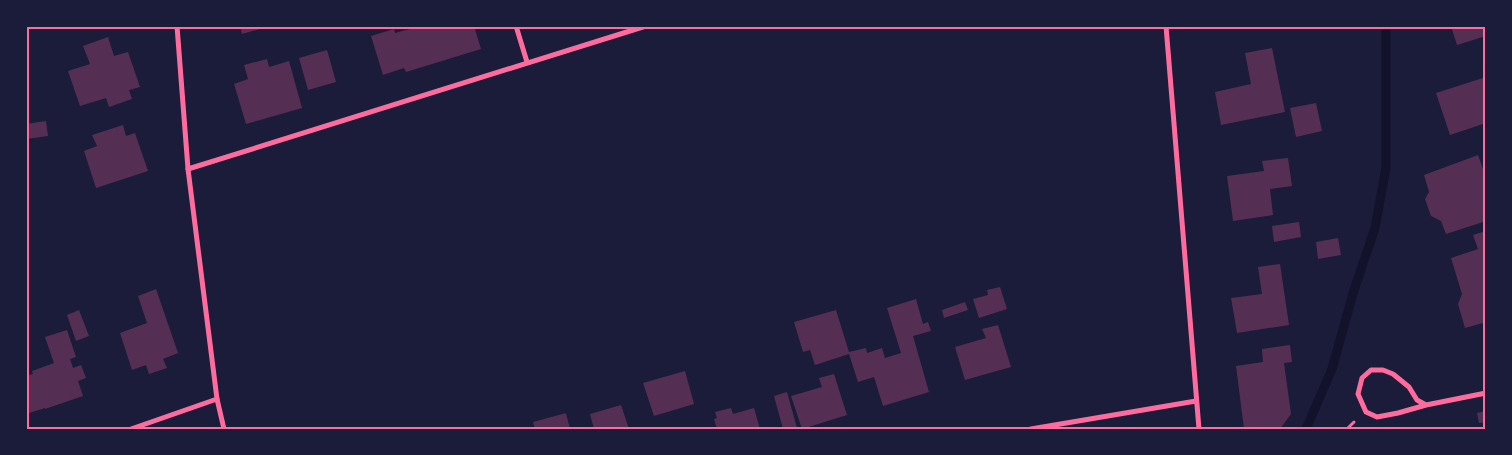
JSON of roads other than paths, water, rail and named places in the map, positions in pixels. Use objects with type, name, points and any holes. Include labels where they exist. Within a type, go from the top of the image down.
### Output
[{"type":"street","points":[[178,26],[188,169],[217,399],[224,429]]},
{"type":"street","points":[[516,26],[527,62]]},
{"type":"street","points":[[188,169],[646,26]]},
{"type":"street","points":[[1166,26],[1199,429]]},
{"type":"street","points":[[1426,405],[1417,400],[1409,387],[1394,374],[1383,370],[1371,370],[1362,378],[1358,394],[1366,412],[1377,417],[1486,393]]},
{"type":"street","points":[[130,429],[217,399]]},
{"type":"street","points":[[1031,429],[1196,401]]},
{"type":"waterway","points":[[1306,429],[1332,369],[1354,290],[1375,228],[1386,168],[1386,26]]}]
